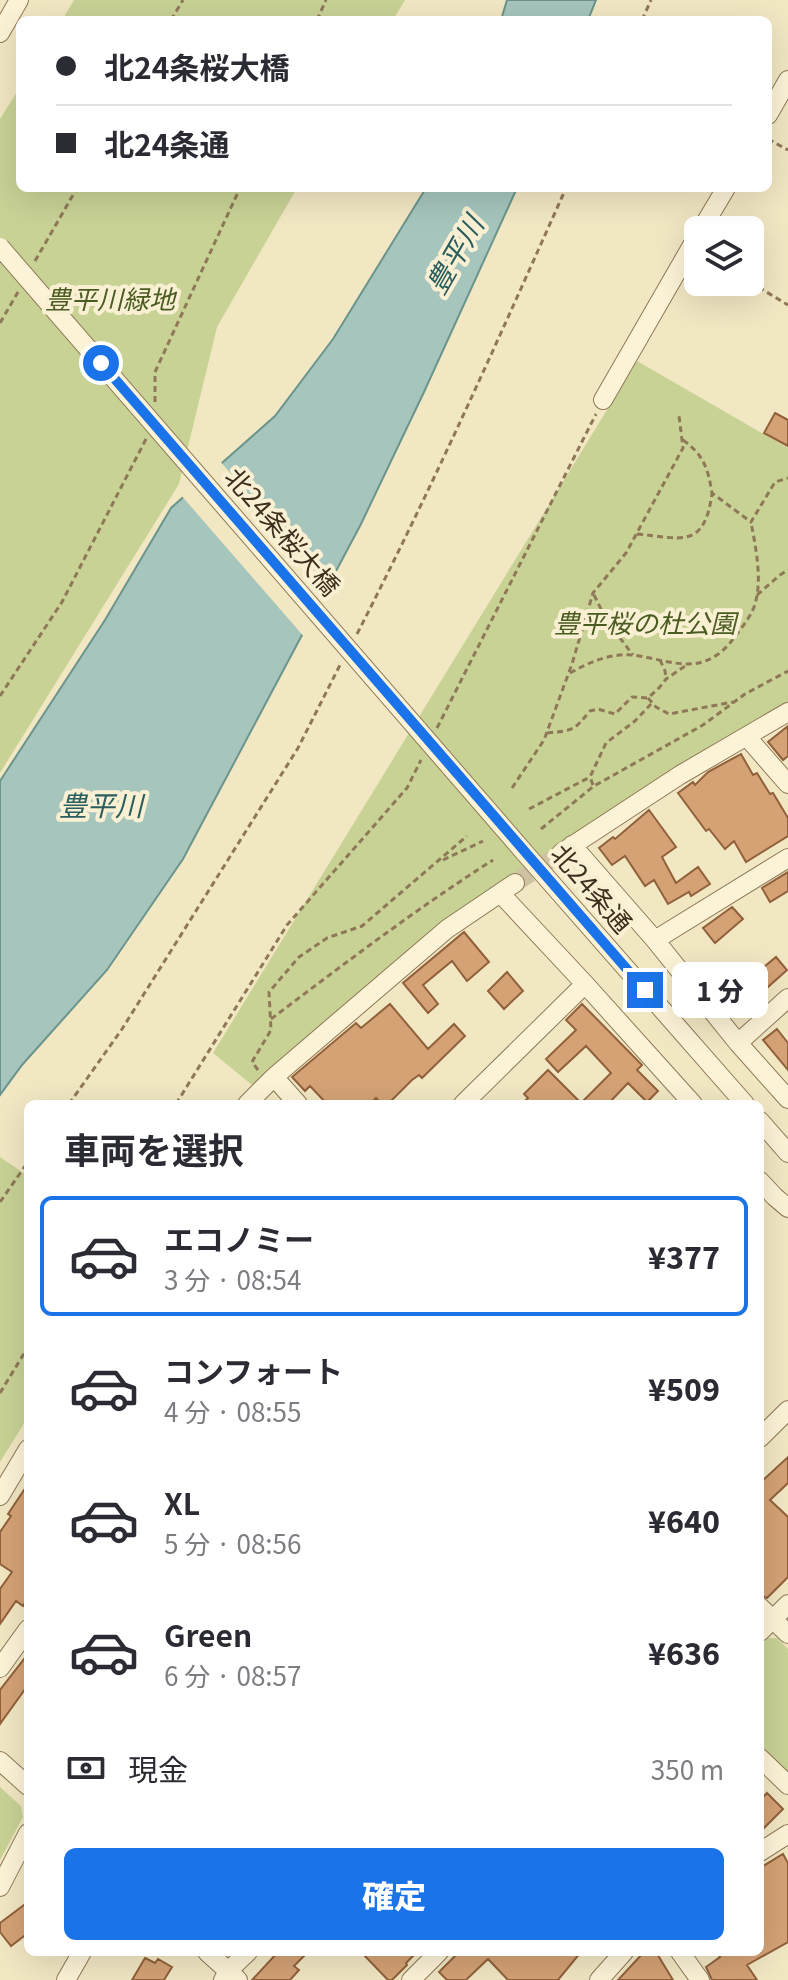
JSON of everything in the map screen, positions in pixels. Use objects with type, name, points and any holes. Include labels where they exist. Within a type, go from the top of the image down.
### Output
[{"type":"street","points":[[0,33],[19,0]]},
{"type":"street","points":[[772,108],[788,80]]},
{"type":"street","points":[[709,216],[724,192]]},
{"type":"street","name":"北24条桜大橋","points":[[0,247],[524,852]]},
{"type":"street","points":[[612,392],[684,261]]},
{"type":"street","points":[[788,712],[680,775],[567,849],[655,940],[738,1043],[788,1099]]},
{"type":"street","points":[[747,737],[788,784]]},
{"type":"street","name":"北24条通","points":[[524,852],[741,1100]]},
{"type":"street","points":[[655,940],[788,858]]},
{"type":"street","points":[[251,1100],[447,929],[508,889],[585,984],[687,1097]]},
{"type":"street","points":[[467,1100],[585,984]]},
{"type":"street","points":[[738,1043],[786,1003]]},
{"type":"street","points":[[271,1080],[294,1100]]},
{"type":"street","points":[[764,1126],[788,1153]]},
{"type":"street","points":[[764,1185],[781,1203]]},
{"type":"street","points":[[764,1434],[788,1410]]},
{"type":"street","points":[[0,1496],[24,1456]]},
{"type":"street","points":[[788,1604],[764,1619],[788,1634]]},
{"type":"street","points":[[0,1668],[24,1635]]},
{"type":"street","points":[[0,1761],[24,1782]]},
{"type":"street","points":[[764,1762],[788,1785]]},
{"type":"street","points":[[764,1849],[788,1834]]},
{"type":"street","points":[[0,1887],[24,1841]]},
{"type":"street","points":[[66,1980],[80,1956]]},
{"type":"street","points":[[211,1956],[230,1977],[245,1956]]},
{"type":"street","points":[[411,1980],[435,1956]]},
{"type":"street","points":[[599,1980],[620,1956]]},
{"type":"street","points":[[683,1956],[700,1980]]},
{"type":"path","points":[[30,271],[75,192]]},
{"type":"path","points":[[155,408],[155,372],[238,192]]},
{"type":"path","points":[[0,323],[22,284]]},
{"type":"path","points":[[764,290],[788,305]]},
{"type":"path","points":[[435,733],[612,392]]},
{"type":"path","points":[[512,788],[547,733],[569,674],[593,593],[626,553],[683,448],[679,416]]},
{"type":"path","points":[[0,696],[62,602],[148,435]]},
{"type":"path","points":[[637,534],[684,538],[703,527],[709,515],[712,493],[705,463],[695,448],[682,439]]},
{"type":"path","points":[[569,674],[608,656],[633,655],[688,664],[704,662],[721,653],[741,630],[757,595],[751,522],[775,482],[788,478]]},
{"type":"path","points":[[712,493],[751,522]]},
{"type":"path","points":[[757,595],[788,570]]},
{"type":"path","points":[[593,593],[607,621],[633,655]]},
{"type":"path","points":[[660,660],[666,679]]},
{"type":"path","points":[[547,733],[580,726],[590,711],[598,709],[615,714],[632,697],[648,698],[666,679],[688,664]]},
{"type":"path","points":[[541,829],[594,786],[703,725],[745,694],[788,671]]},
{"type":"path","points":[[648,698],[669,714],[735,701]]},
{"type":"path","points":[[529,809],[590,777],[606,743],[635,721],[652,703]]},
{"type":"path","points":[[178,1100],[287,925],[407,788],[421,761]]},
{"type":"path","points":[[590,777],[594,786]]},
{"type":"path","points":[[271,1080],[252,1062],[271,1030],[269,992],[299,957],[327,938],[362,926],[467,836]]},
{"type":"path","points":[[438,862],[483,841]]},
{"type":"path","points":[[271,1019],[456,883],[493,860]]},
{"type":"path","points":[[0,1202],[24,1168]]},
{"type":"path","points":[[0,1393],[24,1354]]},
{"type":"green space","points":[[74,0],[405,0],[395,16],[64,16]]},
{"type":"green space","name":"豊平川緑地","points":[[16,93],[16,192],[295,192],[217,327],[179,484],[0,773],[0,119]]},
{"type":"green space","name":"豊平桜の杜公園","points":[[637,361],[788,448],[788,702],[438,924],[252,1085],[213,1053]]},
{"type":"green space","points":[[0,1157],[24,1173],[24,1423],[0,1462]]},
{"type":"green space","points":[[768,1638],[777,1638],[788,1649],[788,1772],[764,1749],[764,1642]]},
{"type":"green space","points":[[0,1787],[21,1806],[23,1817],[0,1860]]},
{"type":"water","points":[[507,0],[596,0],[590,16],[502,16]]},
{"type":"water","name":"豊平川","points":[[424,192],[515,192],[361,524],[183,859],[107,970],[22,1065],[0,1095],[0,781],[105,620],[171,508],[275,416],[333,339]]},
{"type":"pier","points":[[219,460],[331,590],[306,639],[180,494]]},
{"type":"building","points":[[775,413],[788,420],[788,446],[764,433]]},
{"type":"building","points":[[788,726],[788,756],[783,760],[768,742]]},
{"type":"building","points":[[741,754],[753,775],[757,773],[788,818],[788,836],[746,862],[734,841],[725,849],[709,829],[706,831],[678,793]]},
{"type":"building","points":[[649,810],[676,847],[662,857],[676,883],[698,867],[710,884],[691,896],[689,892],[668,904],[654,880],[645,886],[625,856],[612,865],[599,848],[613,837],[615,839]]},
{"type":"building","points":[[788,872],[788,891],[770,902],[762,888]]},
{"type":"building","points":[[732,907],[743,919],[715,943],[703,928]]},
{"type":"building","points":[[464,932],[489,962],[467,981],[452,961],[423,985],[438,1004],[428,1013],[403,983]]},
{"type":"building","points":[[776,957],[787,970],[759,995],[747,981]]},
{"type":"building","points":[[507,972],[523,991],[504,1009],[488,991]]},
{"type":"building","points":[[390,1004],[428,1049],[454,1024],[465,1036],[422,1078],[419,1075],[412,1080],[392,1100],[323,1100],[310,1086],[305,1091],[292,1077],[356,1023],[361,1028]]},
{"type":"building","points":[[582,1004],[642,1065],[637,1070],[658,1091],[645,1100],[628,1083],[612,1100],[584,1100],[611,1073],[586,1046],[558,1072],[546,1059],[576,1030],[566,1020]]},
{"type":"building","points":[[777,1029],[788,1043],[788,1070],[763,1040]]},
{"type":"building","points":[[548,1070],[578,1100],[526,1100],[528,1098],[524,1094]]},
{"type":"building","points":[[788,1457],[788,1483],[770,1500],[788,1517],[788,1577],[767,1598],[764,1597],[764,1479]]},
{"type":"building","points":[[24,1490],[24,1604],[16,1601],[0,1624],[0,1589],[12,1572],[0,1564],[0,1532],[11,1516],[8,1514]]},
{"type":"building","points":[[24,1659],[24,1691],[0,1724],[0,1690]]},
{"type":"building","points":[[767,1793],[783,1809],[764,1828],[764,1796]]},
{"type":"building","points":[[783,1854],[788,1863],[788,1942],[764,1955],[764,1866]]},
{"type":"building","points":[[24,1905],[24,1936],[11,1946],[0,1932],[0,1923]]},
{"type":"building","points":[[274,1956],[304,1956],[294,1966],[299,1970],[290,1980],[252,1980]]},
{"type":"building","points":[[365,1956],[413,1956],[392,1980],[388,1980]]},
{"type":"building","points":[[455,1956],[578,1956],[558,1980],[508,1980],[488,1959],[466,1980],[447,1980],[439,1972]]},
{"type":"building","points":[[640,1956],[658,1956],[673,1980],[618,1980]]},
{"type":"building","points":[[763,1956],[747,1965],[757,1980],[712,1980],[706,1967],[720,1957]]},
{"type":"building","points":[[145,1958],[155,1963],[158,1959],[172,1967],[164,1980],[132,1980]]},
{"type":"tunnel","points":[[515,883],[561,853]]},
{"type":"route","points":[[101,363],[645,990]]}]
